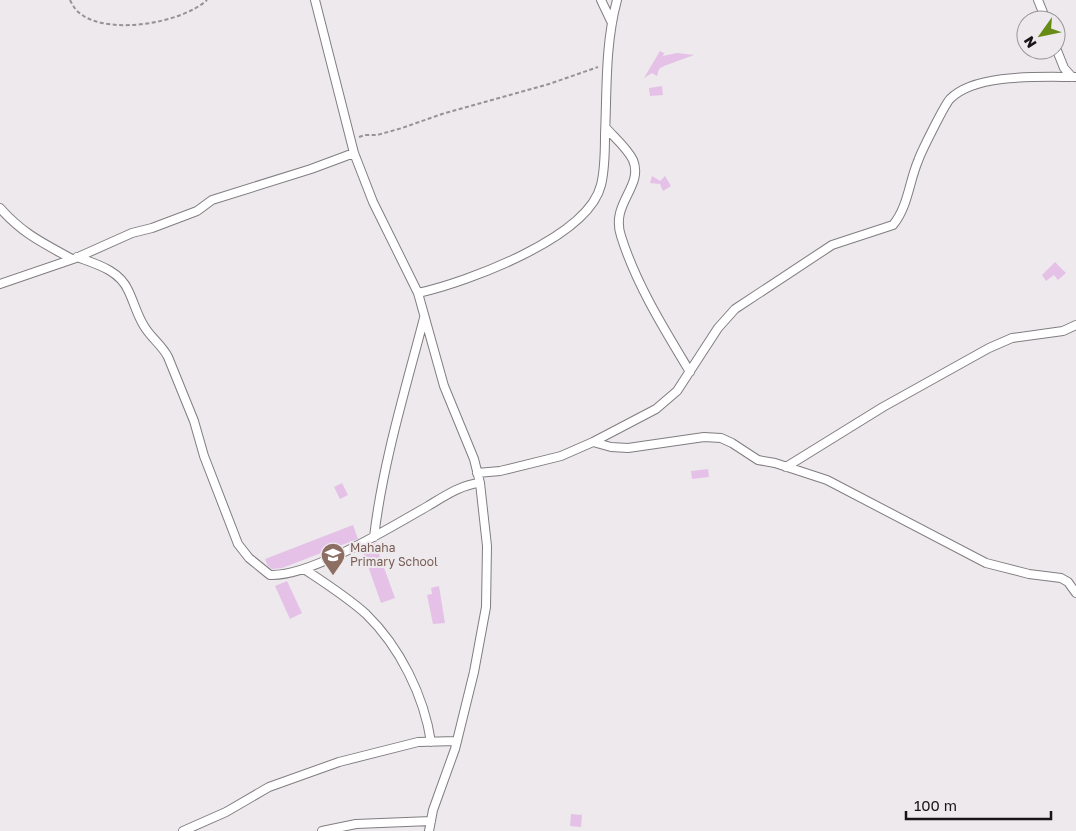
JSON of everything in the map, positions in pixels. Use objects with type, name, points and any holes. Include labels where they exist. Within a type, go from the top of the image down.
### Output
[{"type":"street","points":[[315,0],[354,152],[373,202],[418,292],[444,386],[474,459],[480,483],[487,546],[486,607],[474,672],[457,741],[429,831]]},
{"type":"street","points":[[601,0],[612,23]]},
{"type":"street","points":[[418,292],[448,286],[506,262],[563,232],[588,208],[601,185],[606,128],[608,63],[612,23],[618,0]]},
{"type":"street","points":[[1061,60],[1064,68],[1074,77]]},
{"type":"street","points":[[477,473],[500,471],[552,458],[593,442],[656,409],[677,391],[718,328],[735,309],[832,245],[893,225],[902,210],[918,161],[952,97],[965,89],[1014,77],[1074,77]]},
{"type":"street","points":[[606,128],[624,147],[635,167],[633,184],[620,207],[618,224],[621,235],[644,289],[690,372]]},
{"type":"street","points":[[0,284],[75,258],[132,233],[152,228],[197,211],[212,200],[225,195],[311,169],[354,152]]},
{"type":"street","points":[[0,208],[16,226],[31,237],[75,258],[99,264],[116,274],[127,287],[146,329],[163,348],[194,421],[204,456],[238,544],[249,558],[270,575],[281,576],[304,570],[374,537],[460,489],[480,483]]},
{"type":"street","points":[[374,537],[382,479],[396,419],[424,317]]},
{"type":"street","points":[[786,466],[883,407],[989,348],[1012,338],[1063,331],[1076,325]]},
{"type":"street","points":[[593,442],[611,447],[628,448],[704,437],[721,438],[758,460],[786,466],[827,480],[986,563],[1028,574],[1061,578],[1068,582],[1076,593]]},
{"type":"street","points":[[304,570],[336,590],[366,615],[386,639],[404,666],[422,704],[431,742]]},
{"type":"street","points":[[188,830],[226,812],[269,787],[339,762],[418,742],[457,741]]},
{"type":"street","points":[[322,831],[356,824],[431,821]]},
{"type":"path","points":[[70,0],[76,10],[89,19],[133,25],[160,23],[192,10],[207,0]]},
{"type":"path","points":[[351,142],[365,135],[381,134],[442,114],[549,84],[608,63]]},
{"type":"building","points":[[660,51],[664,53],[663,56],[677,53],[694,55],[664,66],[659,69],[657,76],[652,73],[644,78]]},
{"type":"building","points":[[662,86],[663,95],[650,96],[649,88]]},
{"type":"building","points":[[652,176],[660,181],[665,176],[671,186],[663,191],[660,184],[650,183]]},
{"type":"building","points":[[1055,262],[1066,273],[1058,280],[1054,275],[1046,281],[1042,275]]},
{"type":"building","points":[[708,469],[709,477],[692,479],[691,471]]},
{"type":"building","points":[[342,483],[348,495],[340,499],[334,487]]},
{"type":"building","points":[[353,525],[358,539],[282,568],[272,569],[268,566],[265,559]]},
{"type":"building","points":[[375,543],[395,598],[381,603],[362,549]]},
{"type":"building","points":[[287,581],[302,613],[290,619],[275,586]]},
{"type":"building","points":[[439,586],[445,623],[433,624],[427,595],[432,594],[431,588]]},
{"type":"building","points":[[571,814],[582,815],[581,827],[570,826]]},
{"type":"place","name":"Mahaha Primary School","points":[[333,576]]}]
